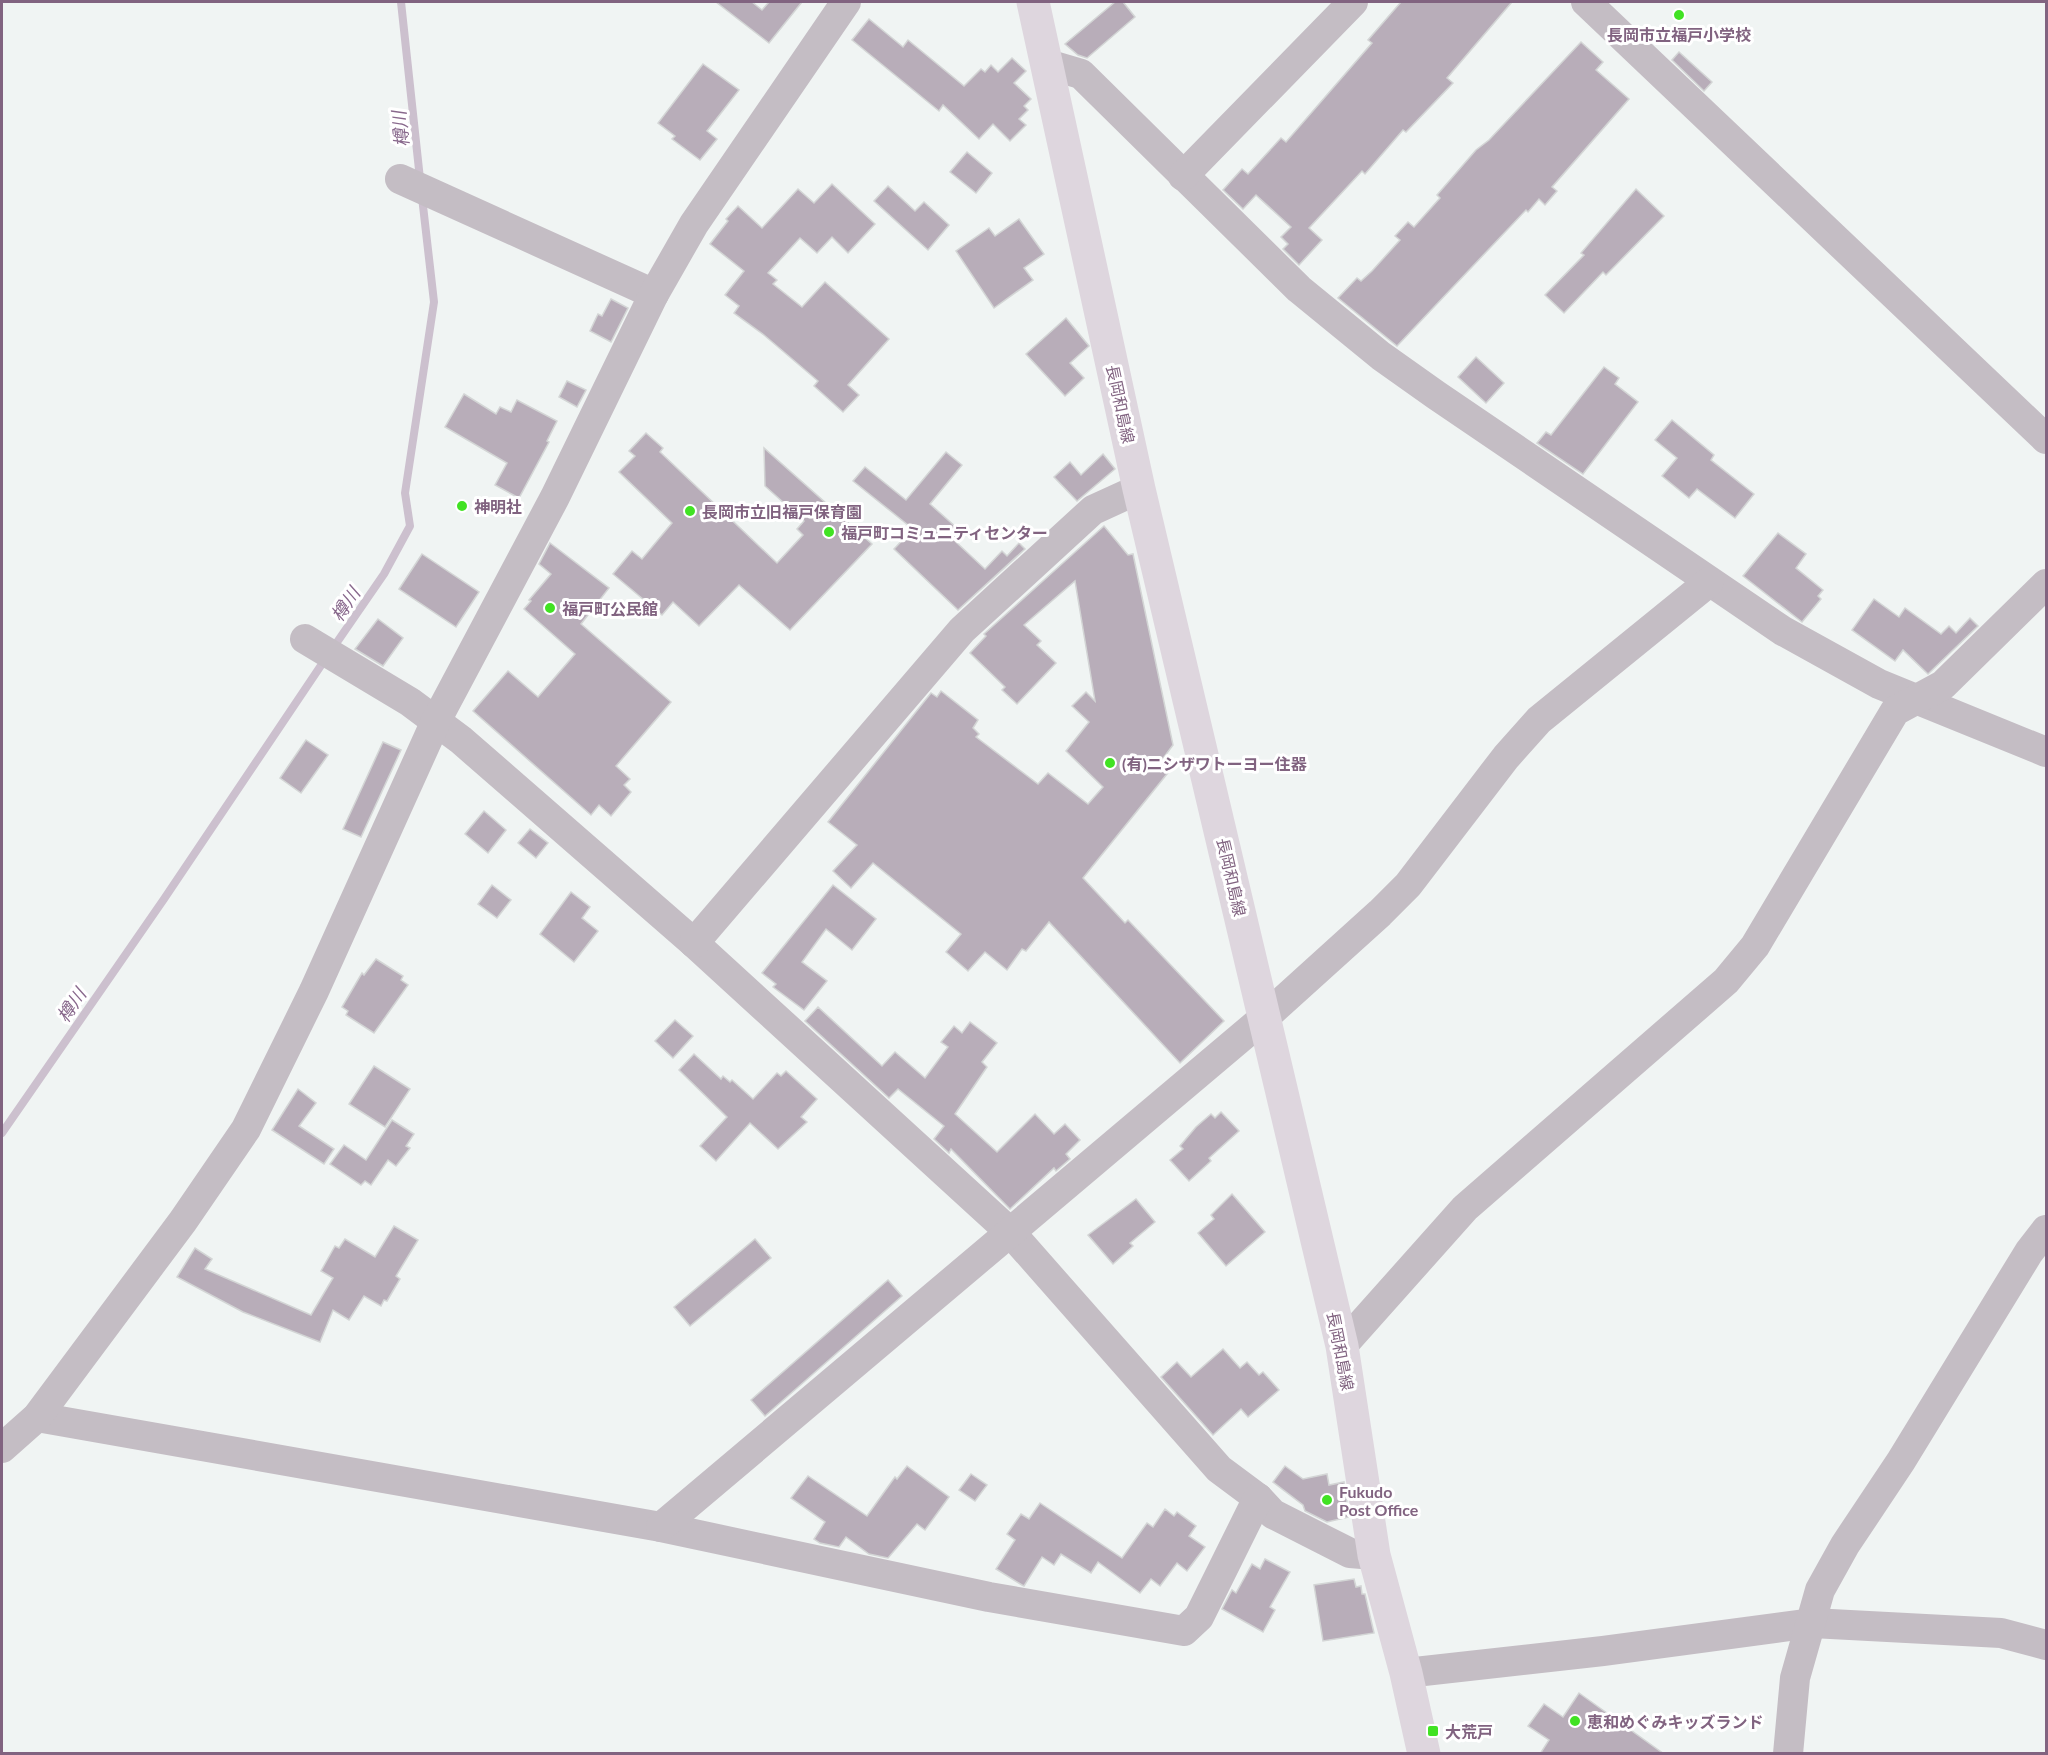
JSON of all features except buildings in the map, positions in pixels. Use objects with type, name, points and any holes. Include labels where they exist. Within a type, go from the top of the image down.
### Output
[{"type":"main road","name":"長岡和島線","points":[[1033,2],[1139,489],[1342,1346],[1374,1555],[1406,1673],[1424,1754]]},
{"type":"street","points":[[2,1448],[37,1417],[183,1221],[246,1129],[314,991],[436,721],[555,497],[654,294],[694,224],[846,2]]},
{"type":"street","points":[[1183,176],[1353,2]]},
{"type":"street","points":[[1586,2],[2046,439]]},
{"type":"street","points":[[1047,64],[1081,74],[1299,288],[1381,356],[1709,582],[1792,636],[1879,684],[2046,752]]},
{"type":"street","points":[[407,183],[654,294]]},
{"type":"street","points":[[694,943],[962,630],[1093,510],[1139,489]]},
{"type":"street","points":[[661,1527],[1265,1017],[1408,885],[1506,757],[1539,720],[1709,582]]},
{"type":"street","points":[[1342,1346],[1465,1208],[1726,981],[1755,946],[1895,711],[1943,685],[2046,584]]},
{"type":"street","points":[[305,639],[410,702],[436,721],[694,943],[1011,1233],[1219,1469],[1258,1498],[1273,1514],[1350,1553],[1374,1555]]},
{"type":"street","points":[[1788,1754],[1795,1678],[1820,1590],[1845,1545],[1901,1461],[2029,1252],[2046,1230]]},
{"type":"street","points":[[37,1417],[661,1527],[989,1597],[1185,1631],[1199,1617],[1258,1498]]},
{"type":"street","points":[[1406,1673],[1603,1651],[1812,1623],[2001,1633],[2046,1645]]},
{"type":"waterway","name":"樽川","points":[[401,2],[420,179]]},
{"type":"waterway","name":"樽川","points":[[333,648],[384,574],[410,526],[405,493],[434,302],[422,197]]},
{"type":"waterway","name":"樽川","points":[[2,1133],[164,899],[326,658]]},
{"type":"place","name":"長岡市立福戸小学校","points":[[1679,15]]},
{"type":"place","name":"神明社","points":[[462,506]]},
{"type":"place","name":"長岡市立旧福戸保育園","points":[[690,511]]},
{"type":"place","name":"福戸町コミュニティセンター","points":[[829,532]]},
{"type":"place","name":"福戸町公民館","points":[[550,608]]},
{"type":"place","name":"(有)ニシザワトーヨー住器","points":[[1110,763]]},
{"type":"place","name":"Fukudo Post Office","points":[[1327,1500]]},
{"type":"place","name":"恵和めぐみキッズランド","points":[[1575,1721]]},
{"type":"place","name":"大荒戸","points":[[1433,1731]]}]
